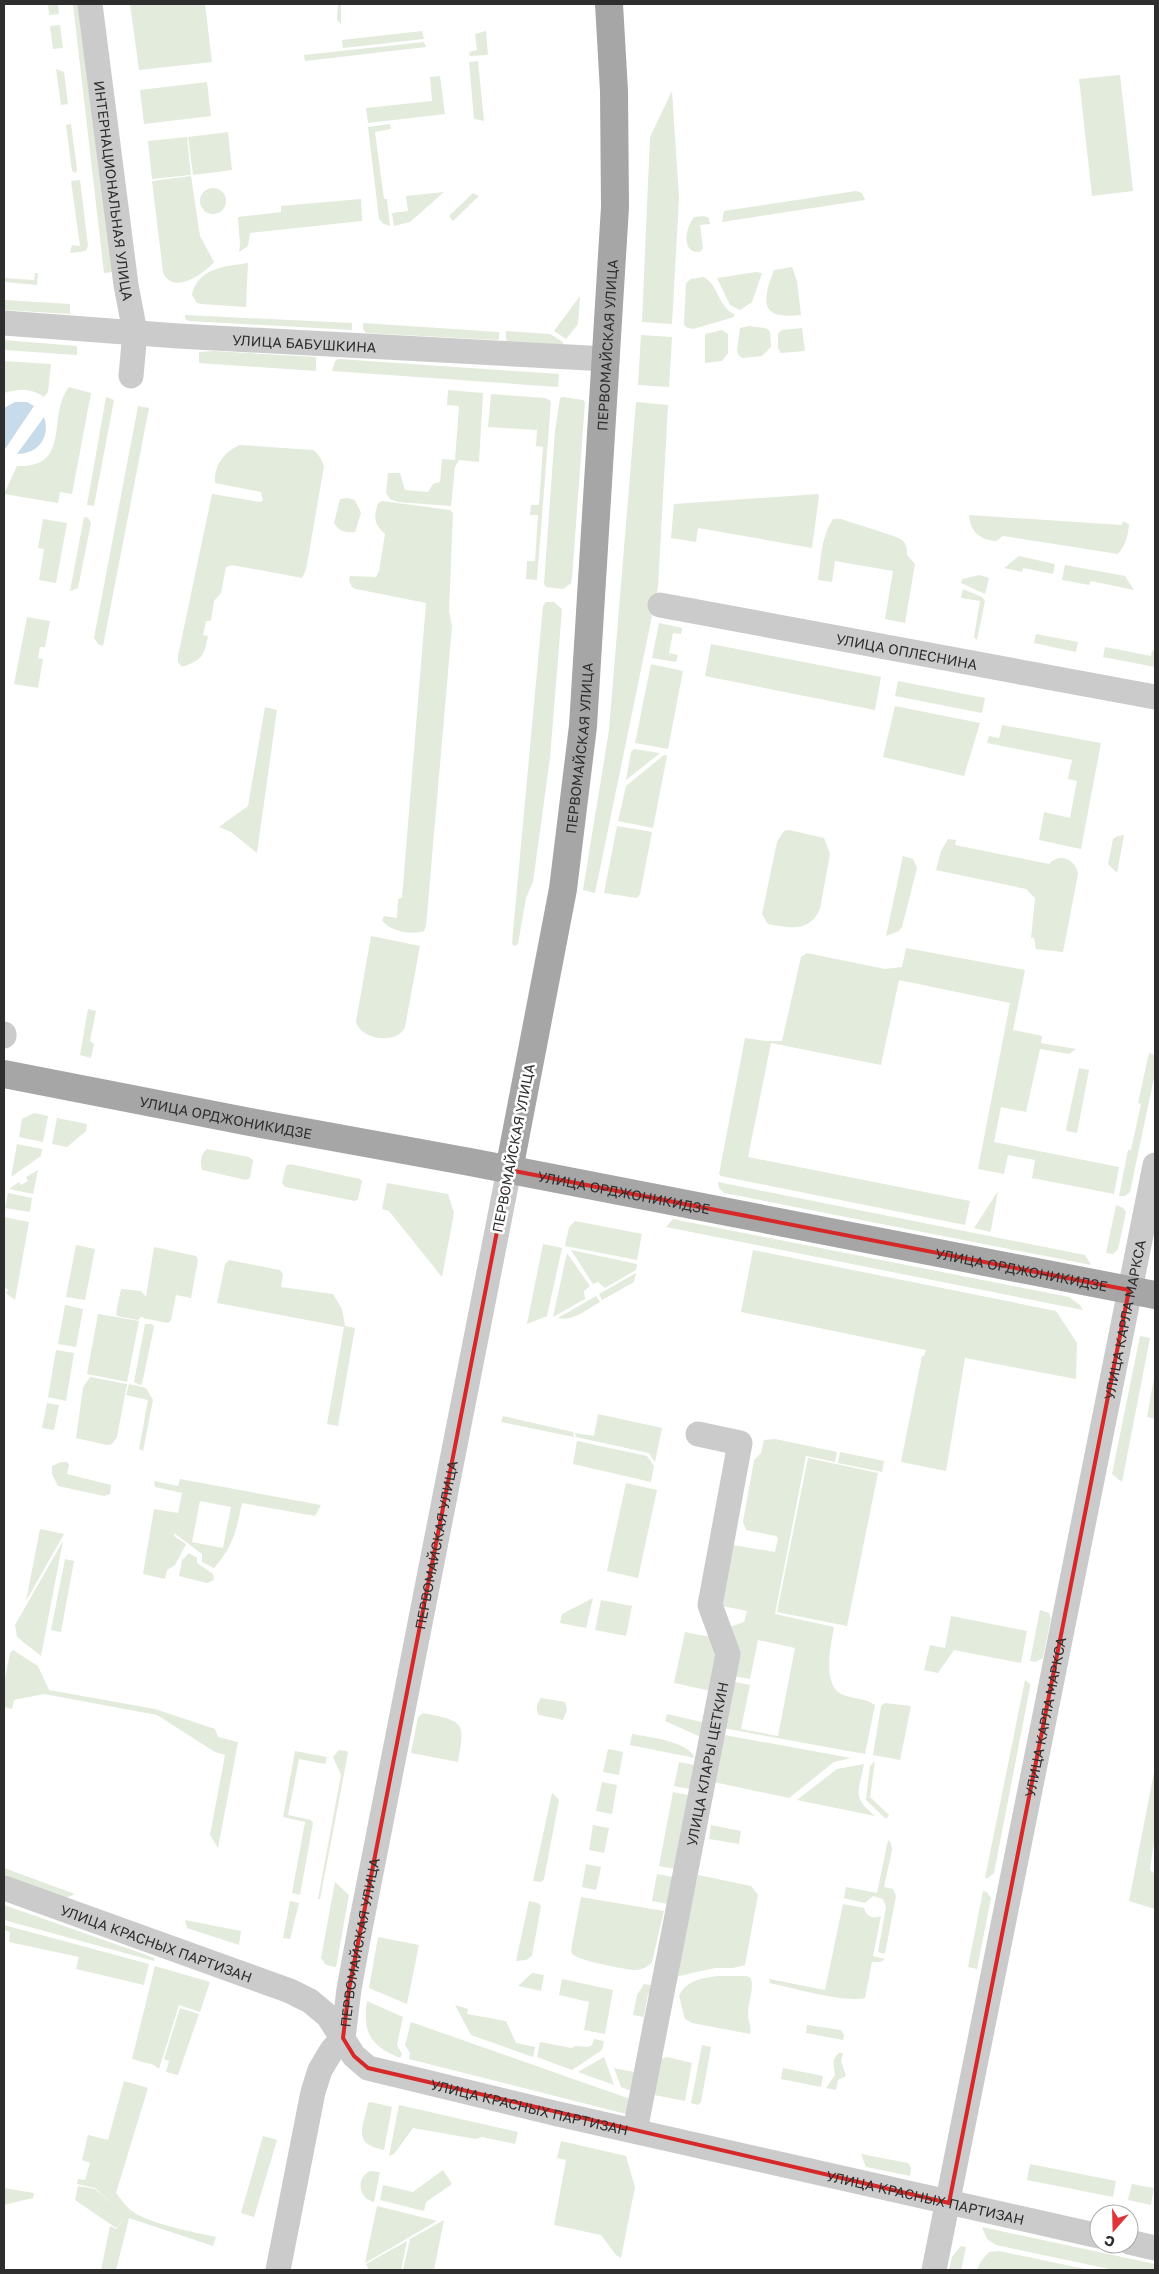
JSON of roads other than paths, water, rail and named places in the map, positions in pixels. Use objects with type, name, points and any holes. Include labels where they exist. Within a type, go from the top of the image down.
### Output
[{"type":"main road","name":"ПЕРВОМАЙСКАЯ УЛИЦА","points":[[509,1170],[563,888],[583,726],[607,359],[616,156],[609,4]]},
{"type":"main road","name":"УЛИЦА ОРДЖОНИКИДЗЕ","points":[[4,1074],[1142,1293]]},
{"type":"street","name":"ИНТЕРНАЦИОНАЛЬНАЯ УЛИЦА","points":[[90,4],[126,284],[134,332],[131,376]]},
{"type":"street","name":"УЛИЦА БАБУШКИНА","points":[[4,323],[607,359]]},
{"type":"street","name":"УЛИЦА ОПЛЕСНИНА","points":[[660,605],[1155,697]]},
{"type":"street","name":"УЛИЦА КАРЛА МАРКСА","points":[[934,2270],[1142,1293],[1155,1165]]},
{"type":"street","name":"ПЕРВОМАЙСКАЯ УЛИЦА","points":[[278,2270],[313,2092],[323,2065],[332,2050],[343,2038],[349,1989],[360,1929],[509,1170]]},
{"type":"street","name":"УЛИЦА КЛАРЫ ЦЕТКИН","points":[[635,2131],[728,1654],[710,1605],[740,1443],[698,1434]]},
{"type":"street","name":"УЛИЦА КРАСНЫХ ПАРТИЗАН","points":[[4,1888],[290,1991],[310,2001],[328,2016],[354,2056],[368,2068],[948,2203],[1089,2234]]},
{"type":"street","points":[[1139,2244],[1155,2248]]},
{"type":"water","points":[[15,402],[27,402],[34,406],[5,449],[4,408]]},
{"type":"water","points":[[44,417],[46,431],[41,443],[31,451],[17,454]]}]
